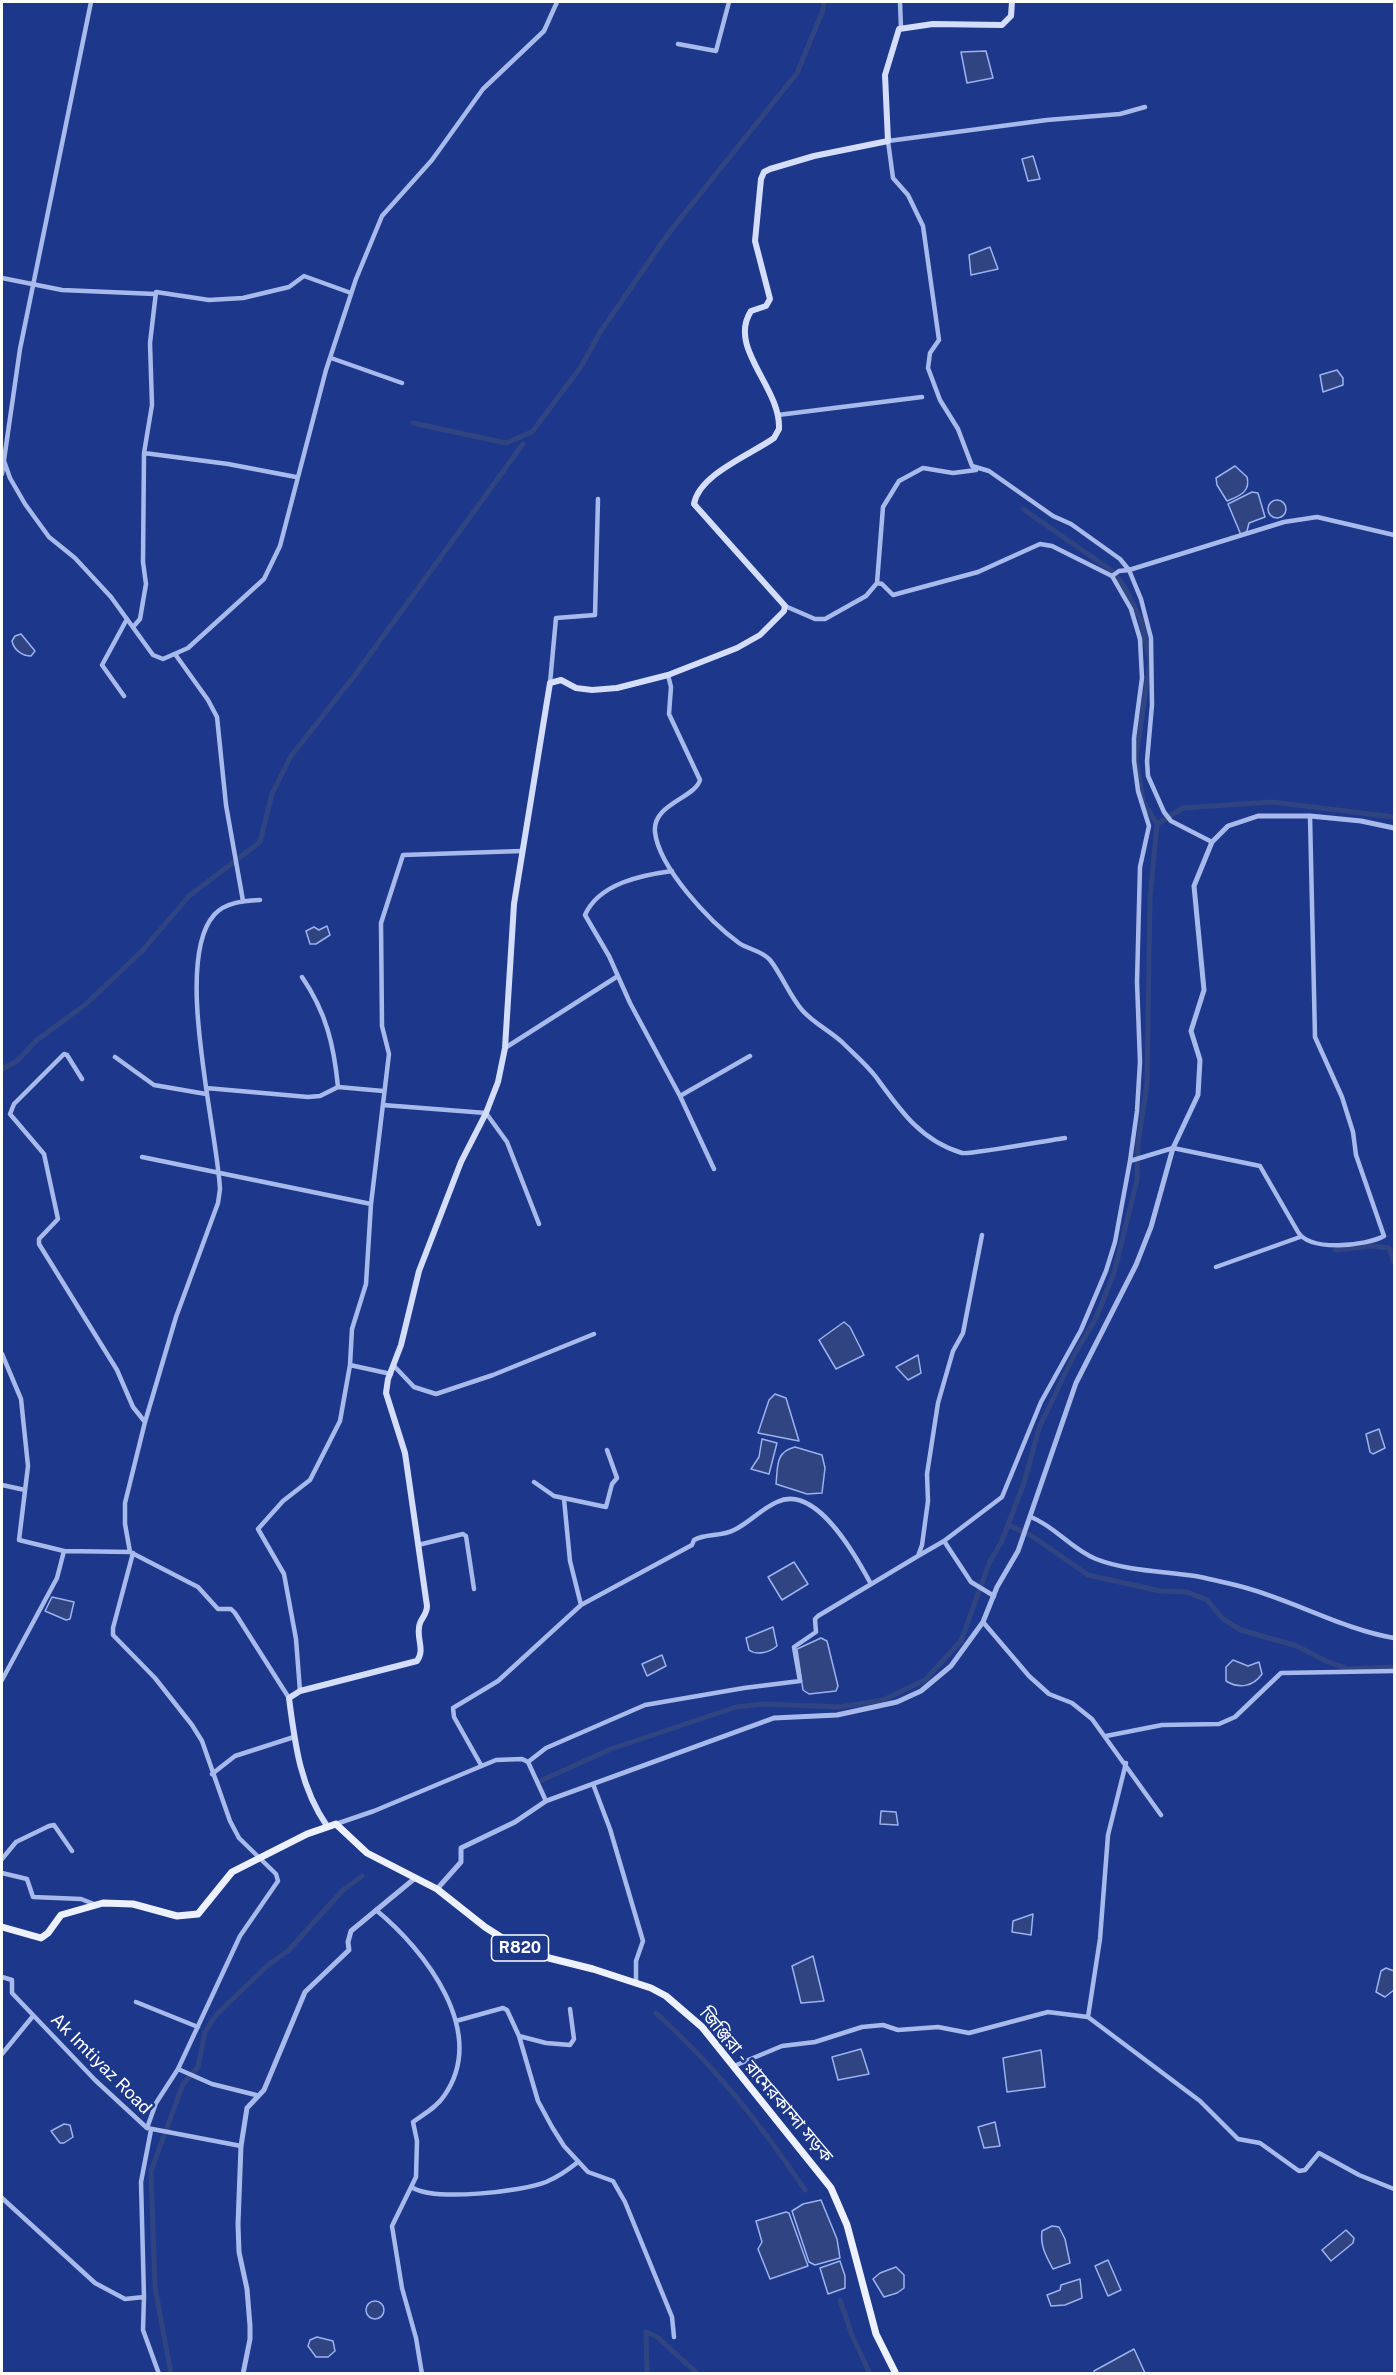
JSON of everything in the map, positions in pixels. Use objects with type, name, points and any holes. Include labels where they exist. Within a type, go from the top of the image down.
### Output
[{"type":"main road","points":[[327,1826],[309,1796],[294,1737],[289,1698],[300,1691],[417,1662],[421,1652],[418,1627],[427,1614],[418,1545],[405,1453],[386,1393],[395,1367],[419,1271],[460,1162],[486,1113],[498,1082],[505,1048],[514,904],[550,683],[561,680],[576,688],[592,690],[617,688],[668,675],[737,648],[760,634],[781,615],[786,606],[694,504],[695,498],[714,476],[774,438],[779,429],[778,415],[768,384],[748,353],[744,335],[751,311],[766,306],[770,299],[755,241],[761,179],[770,169],[888,141],[885,75],[897,32],[901,28],[933,24],[1002,25],[1011,16],[1012,2]]},
{"type":"main road","points":[[2,1927],[41,1938],[48,1933],[61,1915],[93,1904],[113,1902],[133,1904],[190,1917],[204,1909],[232,1872],[327,1826],[336,1824]]},
{"type":"main road","name":"জিঞ্জিরা - রামেরকান্দা সড়ক","points":[[336,1824],[367,1853],[414,1880],[437,1889],[485,1927],[533,1954],[636,1982],[666,1996],[702,2027],[831,2188],[847,2225],[876,2334],[896,2373]]},
{"type":"street","points":[[2,474],[10,402],[91,2]]},
{"type":"street","points":[[4,461],[10,478],[25,504],[49,537],[75,558],[111,597],[153,655],[163,659],[188,648],[264,579],[280,546],[296,477],[351,293],[382,216],[432,160],[483,89],[544,31],[557,2]]},
{"type":"street","points":[[678,44],[716,51],[729,2]]},
{"type":"street","points":[[900,2],[901,28]]},
{"type":"street","points":[[976,470],[972,466],[958,429],[940,400],[928,368],[930,353],[939,340],[932,304],[928,252],[916,208],[893,178],[888,141],[1047,120],[1120,114],[1145,107]]},
{"type":"street","points":[[2,278],[33,282],[62,290],[155,294],[158,291],[209,300],[243,298],[289,287],[298,278],[304,276],[351,293]]},
{"type":"street","points":[[133,627],[140,619],[146,584],[143,562],[144,453],[152,405],[150,343],[155,294]]},
{"type":"street","points":[[331,358],[402,383]]},
{"type":"street","points":[[778,415],[922,397]]},
{"type":"street","points":[[144,453],[228,464],[296,477]]},
{"type":"street","points":[[786,606],[814,619],[825,619],[866,596],[877,583],[883,507],[899,481],[923,468],[953,473],[989,471],[1053,516],[1071,524],[1120,559],[1129,570],[1141,599],[1151,638],[1152,705],[1147,761],[1148,776],[1164,812],[1171,821],[1212,842]]},
{"type":"street","points":[[550,683],[556,618],[595,615],[598,499]]},
{"type":"street","points":[[1112,576],[1119,571],[1129,570],[1284,522],[1310,517],[1395,535]]},
{"type":"street","points":[[336,1824],[374,1811],[481,1765],[513,1759],[528,1762],[546,1748],[645,1706],[744,1688],[800,1681],[794,1647],[796,1643],[816,1632],[815,1619],[818,1616],[944,1541],[1002,1497],[1041,1402],[1081,1330],[1106,1271],[1115,1242],[1136,1128],[1139,1071],[1137,982],[1140,867],[1149,826],[1138,791],[1134,761],[1134,738],[1142,678],[1140,639],[1131,609],[1112,576],[1052,546],[1040,544],[978,572],[893,595],[882,584],[877,583]]},
{"type":"street","points":[[124,696],[102,665],[127,619]]},
{"type":"street","points":[[175,654],[216,717],[226,805],[243,901]]},
{"type":"street","points":[[668,675],[671,687],[669,714],[700,780],[696,786],[666,809],[656,821],[654,830],[657,842],[672,871],[720,927],[741,945],[762,953],[770,960],[802,1011],[842,1042],[866,1067],[912,1125],[936,1141],[964,1154],[1065,1138]]},
{"type":"street","points":[[1216,1268],[1300,1237],[1329,1245],[1372,1242],[1384,1236],[1356,1155],[1353,1132],[1342,1097],[1315,1038],[1310,816]]},
{"type":"street","points":[[437,1889],[461,1862],[461,1848],[515,1822],[546,1801],[774,1718],[837,1715],[897,1702],[921,1691],[951,1666],[983,1622],[1024,1535],[1076,1383],[1136,1265],[1151,1227],[1173,1148],[1198,1095],[1200,1060],[1191,1030],[1204,990],[1194,886],[1212,842],[1228,826],[1252,818],[1310,816],[1361,820],[1395,828]]},
{"type":"street","points":[[300,1691],[296,1639],[284,1574],[258,1529],[283,1501],[310,1480],[340,1421],[350,1365],[352,1329],[366,1284],[371,1204],[388,1054],[382,1026],[381,922],[402,856],[522,851]]},
{"type":"street","points":[[672,871],[622,882],[587,910],[585,915],[680,1096],[714,1169]]},
{"type":"street","points":[[159,2373],[143,2330],[141,2181],[156,2103],[178,2069],[240,1936],[278,1881],[276,1874],[239,1838],[212,1774],[202,1741],[192,1725],[155,1678],[113,1635],[112,1628],[132,1552],[125,1524],[125,1503],[145,1422],[176,1317],[218,1203],[219,1175],[195,989],[199,956],[208,923],[215,914],[234,903],[260,900]]},
{"type":"street","points":[[505,1048],[618,976]]},
{"type":"street","points":[[302,977],[325,1015],[335,1051],[338,1087]]},
{"type":"street","points":[[82,1079],[68,1055],[64,1054],[14,1104],[10,1114],[44,1154],[54,1191],[58,1219],[39,1239],[39,1244],[117,1370],[133,1407],[145,1422]]},
{"type":"street","points":[[680,1096],[750,1056]]},
{"type":"street","points":[[115,1057],[154,1085],[207,1094]]},
{"type":"street","points":[[206,1088],[308,1098],[320,1096],[338,1087],[383,1091]]},
{"type":"street","points":[[383,1105],[486,1113],[507,1142],[539,1224]]},
{"type":"street","points":[[1131,1160],[1173,1148],[1260,1166],[1300,1237]]},
{"type":"street","points":[[142,1157],[219,1175],[371,1204]]},
{"type":"street","points":[[918,1556],[924,1534],[928,1501],[927,1474],[938,1403],[953,1352],[963,1333],[982,1235]]},
{"type":"street","points":[[395,1367],[414,1388],[436,1394],[493,1375],[594,1334]]},
{"type":"street","points":[[2,1354],[21,1399],[28,1476],[19,1540],[64,1551],[132,1552],[198,1587],[218,1609],[231,1609],[289,1698]]},
{"type":"street","points":[[350,1365],[391,1374]]},
{"type":"street","points":[[534,1482],[564,1499],[570,1497],[579,1503],[607,1506],[612,1484],[617,1478],[608,1450]]},
{"type":"street","points":[[2,1485],[25,1490]]},
{"type":"street","points":[[481,1765],[454,1717],[453,1708],[498,1681],[580,1605],[692,1545],[694,1540],[700,1537],[731,1532],[777,1501],[790,1498],[806,1502],[820,1512],[852,1551],[871,1584]]},
{"type":"street","points":[[564,1499],[570,1561],[580,1605]]},
{"type":"street","points":[[1031,1518],[1054,1529],[1083,1552],[1110,1563],[1194,1576],[1269,1594],[1364,1632],[1395,1638]]},
{"type":"street","points":[[418,1545],[463,1534],[466,1536],[474,1589]]},
{"type":"street","points":[[944,1541],[972,1582],[994,1596]]},
{"type":"street","points":[[2,1680],[57,1578],[64,1551]]},
{"type":"street","points":[[983,1622],[1029,1676],[1049,1694],[1072,1703],[1092,1719],[1126,1763],[1161,1815]]},
{"type":"street","points":[[1106,1736],[1162,1725],[1219,1724],[1235,1717],[1281,1673],[1395,1671]]},
{"type":"street","points":[[212,1774],[235,1756],[294,1737]]},
{"type":"street","points":[[528,1762],[546,1801]]},
{"type":"street","points":[[1088,2016],[1101,1939],[1108,1835],[1126,1763]]},
{"type":"street","points":[[593,1784],[610,1829],[643,1941],[636,1961],[636,1982]]},
{"type":"street","points":[[2,1859],[16,1842],[54,1825],[72,1851]]},
{"type":"street","points":[[2,1873],[27,1879],[33,1897],[81,1899],[93,1904]]},
{"type":"street","points":[[243,2373],[250,2339],[247,2289],[239,2252],[241,2146],[247,2108],[256,2095],[264,2090],[304,1992],[350,1950],[348,1942],[351,1931],[414,1880]]},
{"type":"street","points":[[376,1910],[407,1940],[440,1985],[456,2021],[460,2048],[451,2085],[443,2098],[413,2122],[417,2153],[413,2188],[395,2216],[393,2238],[422,2373]]},
{"type":"street","name":"Ak Imtiyaz Road","points":[[2,1977],[13,1981],[12,1994],[151,2130],[241,2146]]},
{"type":"street","points":[[136,2002],[198,2027]]},
{"type":"street","points":[[456,2021],[503,2007],[507,2010],[519,2036],[538,2101],[564,2146],[588,2172],[613,2181],[620,2193],[672,2317],[674,2337]]},
{"type":"street","points":[[519,2036],[546,2043],[570,2045],[574,2039],[570,2009]]},
{"type":"street","points":[[734,2066],[782,2046],[815,2042],[862,2027],[883,2025],[898,2030],[939,2027],[969,2033],[1048,2012],[1088,2016],[1208,2107],[1238,2139],[1260,2143],[1299,2171],[1305,2170],[1319,2153],[1359,2175],[1395,2189]]},
{"type":"street","points":[[2,2054],[33,2016]]},
{"type":"street","points":[[178,2069],[195,2078],[256,2095]]},
{"type":"street","points":[[413,2188],[420,2192],[451,2196],[528,2186],[561,2175],[578,2162]]},
{"type":"street","points":[[2,2198],[95,2283],[125,2299],[144,2297]]},
{"type":"water","points":[[986,51],[993,78],[967,83],[961,52]]},
{"type":"water","points":[[1033,156],[1040,179],[1028,181],[1022,159]]},
{"type":"water","points":[[990,247],[998,269],[971,275],[969,255]]},
{"type":"water","points":[[1337,370],[1343,378],[1343,385],[1323,392],[1320,375]]},
{"type":"water","points":[[1235,466],[1247,477],[1248,482],[1243,493],[1227,501],[1217,485],[1216,478]]},
{"type":"water","points":[[1252,492],[1258,493],[1265,517],[1249,523],[1247,531],[1241,535],[1228,504]]},
{"type":"water","points":[[1277,500],[1283,503],[1286,509],[1283,515],[1277,518],[1271,515],[1268,509],[1271,503]]},
{"type":"water","points":[[21,634],[35,651],[31,656],[19,652],[13,644],[15,636]]},
{"type":"water","points":[[327,926],[330,935],[316,944],[310,944],[306,931],[314,927],[319,930]]},
{"type":"water","points":[[844,1322],[850,1327],[864,1355],[836,1369],[819,1340]]},
{"type":"water","points":[[918,1355],[921,1373],[908,1380],[896,1367]]},
{"type":"water","points":[[775,1394],[786,1398],[799,1441],[758,1433],[769,1400]]},
{"type":"water","points":[[1379,1429],[1385,1448],[1373,1454],[1370,1452],[1366,1434]]},
{"type":"water","points":[[762,1439],[777,1443],[769,1474],[751,1469],[759,1457]]},
{"type":"water","points":[[795,1447],[822,1455],[825,1468],[822,1493],[807,1494],[776,1484],[781,1456]]},
{"type":"water","points":[[794,1562],[808,1584],[782,1600],[768,1577]]},
{"type":"water","points":[[52,1597],[74,1602],[70,1619],[66,1620],[45,1611]]},
{"type":"water","points":[[773,1627],[777,1646],[771,1650],[756,1653],[749,1650],[746,1638]]},
{"type":"water","points":[[821,1638],[827,1641],[838,1686],[836,1691],[809,1694],[803,1690],[797,1649]]},
{"type":"water","points":[[662,1655],[666,1666],[647,1676],[642,1664]]},
{"type":"water","points":[[1233,1660],[1248,1666],[1259,1662],[1262,1674],[1250,1684],[1241,1686],[1231,1684],[1226,1681],[1226,1667]]},
{"type":"water","points":[[881,1811],[896,1812],[898,1825],[880,1824]]},
{"type":"water","points":[[1033,1914],[1031,1935],[1012,1932],[1013,1921]]},
{"type":"water","points":[[813,1956],[824,2001],[801,2003],[792,1966]]},
{"type":"water","points":[[1386,1968],[1394,1971],[1394,1990],[1385,1997],[1376,1992],[1381,1971]]},
{"type":"water","points":[[861,2049],[869,2074],[838,2080],[832,2057]]},
{"type":"water","points":[[1041,2050],[1045,2087],[1007,2092],[1003,2058]]},
{"type":"water","points":[[995,2122],[1000,2146],[984,2148],[978,2127]]},
{"type":"water","points":[[64,2124],[70,2125],[73,2137],[60,2143],[51,2131]]},
{"type":"water","points":[[821,2200],[837,2239],[840,2258],[815,2265],[809,2262],[792,2211],[803,2204]]},
{"type":"water","points":[[789,2213],[808,2266],[770,2279],[758,2249],[762,2242],[756,2221]]},
{"type":"water","points":[[1052,2226],[1059,2227],[1065,2239],[1070,2263],[1053,2269],[1042,2241],[1042,2231]]},
{"type":"water","points":[[1346,2230],[1354,2238],[1353,2243],[1331,2261],[1322,2250]]},
{"type":"water","points":[[1108,2260],[1121,2290],[1108,2296],[1095,2266]]},
{"type":"water","points":[[840,2261],[845,2276],[845,2288],[828,2294],[820,2268]]},
{"type":"water","points":[[896,2267],[904,2275],[904,2288],[884,2297],[873,2279],[880,2273]]},
{"type":"water","points":[[1080,2279],[1082,2298],[1065,2305],[1051,2306],[1047,2295],[1060,2290],[1061,2285]]},
{"type":"water","points":[[375,2301],[381,2304],[384,2310],[381,2316],[375,2319],[369,2316],[366,2310],[369,2304]]},
{"type":"water","points":[[317,2337],[333,2341],[335,2351],[328,2357],[316,2357],[308,2346],[310,2340]]},
{"type":"water","points":[[1134,2349],[1145,2373],[1094,2373],[1094,2371]]},
{"type":"waterway","points":[[413,423],[506,443],[532,432],[580,368],[601,331],[668,234],[797,73],[823,10],[824,2]]},
{"type":"waterway","points":[[2,1069],[17,1061],[37,1040],[86,1004],[142,951],[189,896],[260,842],[272,794],[291,756],[355,675],[523,444]]},
{"type":"waterway","points":[[538,1782],[611,1749],[736,1707],[764,1704],[840,1707],[883,1700],[925,1680],[961,1641],[990,1561],[1001,1543],[1024,1483],[1039,1428],[1074,1355],[1096,1318],[1114,1273],[1137,1180],[1138,1143],[1147,1084],[1150,898],[1157,824],[1143,801],[1136,757],[1150,662],[1141,620],[1124,586],[1112,571],[1023,509]]},
{"type":"waterway","points":[[1157,824],[1183,808],[1272,802],[1394,817]]},
{"type":"waterway","points":[[1335,1250],[1372,1246],[1389,1248],[1394,1262]]},
{"type":"waterway","points":[[1008,1525],[1032,1536],[1088,1575],[1160,1591],[1187,1592],[1207,1600],[1223,1619],[1241,1630],[1297,1646],[1348,1669],[1394,1667]]},
{"type":"waterway","points":[[171,2374],[155,2287],[151,2171],[183,2084],[198,2067],[205,2032],[215,2016],[268,1965],[288,1951],[342,1891],[362,1876]]},
{"type":"waterway","points":[[656,2013],[697,2053],[736,2097],[805,2190]]},
{"type":"waterway","points":[[840,2300],[852,2335],[870,2374]]},
{"type":"waterway","points":[[647,2374],[646,2332],[656,2336],[698,2374]]}]
